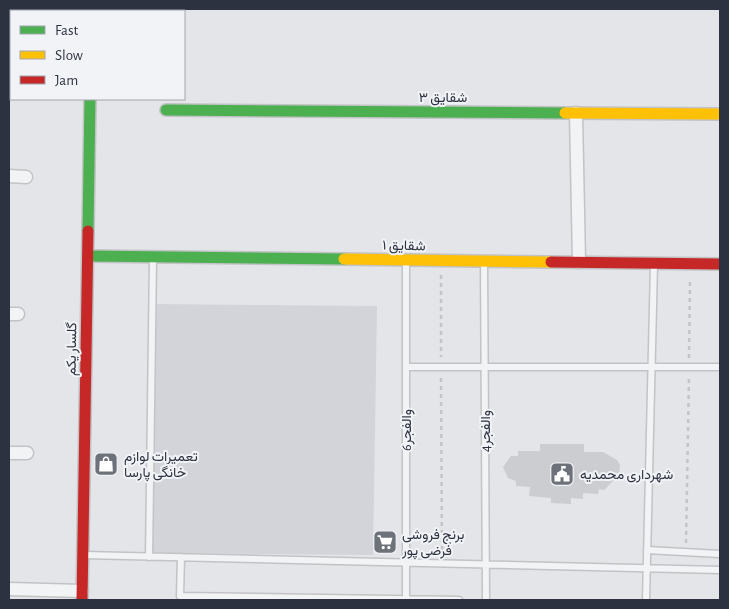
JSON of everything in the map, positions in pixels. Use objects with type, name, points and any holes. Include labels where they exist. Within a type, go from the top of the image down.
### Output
[{"type":"street","name":"گلسار یکم","points":[[82,595],[90,100]]},
{"type":"street","name":"شقایق ۳","points":[[166,110],[720,114]]},
{"type":"street","points":[[576,113],[579,262]]},
{"type":"street","points":[[9,176],[26,177]]},
{"type":"street","name":"شقایق ۱","points":[[88,256],[720,264]]},
{"type":"street","points":[[9,453],[27,453]]},
{"type":"street","points":[[9,589],[82,595]]},
{"type":"lane","points":[[149,557],[153,257]]},
{"type":"lane","name":"والفجر6","points":[[406,260],[406,599]]},
{"type":"lane","name":"والفجر4","points":[[484,261],[486,600]]},
{"type":"lane","points":[[646,600],[654,263]]},
{"type":"lane","points":[[406,367],[720,367]]},
{"type":"lane","points":[[647,550],[720,554]]},
{"type":"lane","points":[[83,555],[720,570]]},
{"type":"lane","points":[[181,557],[180,596],[459,600]]},
{"type":"path","points":[[441,260],[442,564]]},
{"type":"path","points":[[686,552],[690,263]]},
{"type":"shaded area","points":[[154,304],[377,306],[373,555],[151,553]]},
{"type":"building","name":"شهرداری محمدیه","points":[[540,444],[584,444],[584,452],[603,452],[617,460],[620,465],[619,475],[604,490],[599,489],[598,494],[583,493],[583,499],[571,498],[571,504],[551,503],[551,498],[529,496],[530,487],[516,486],[516,481],[508,478],[503,467],[511,456],[518,456],[518,451],[540,451]]},
{"type":"traffic: fast","points":[[88,231],[90,100]]},
{"type":"traffic: fast","points":[[166,110],[565,113]]},
{"type":"traffic: fast","points":[[88,256],[344,259]]},
{"type":"traffic: slow","points":[[565,113],[720,114]]},
{"type":"traffic: slow","points":[[344,259],[551,262]]},
{"type":"traffic: jam","points":[[82,600],[88,231]]},
{"type":"traffic: jam","points":[[551,262],[720,264]]},
{"type":"place","name":"تعمیرات لوازم خانگی پارسا","points":[[106,464]]},
{"type":"place","name":"شهرداری محمدیه","points":[[562,474]]},
{"type":"place","name":"برنج فروشی فرضی پور","points":[[385,542]]}]
